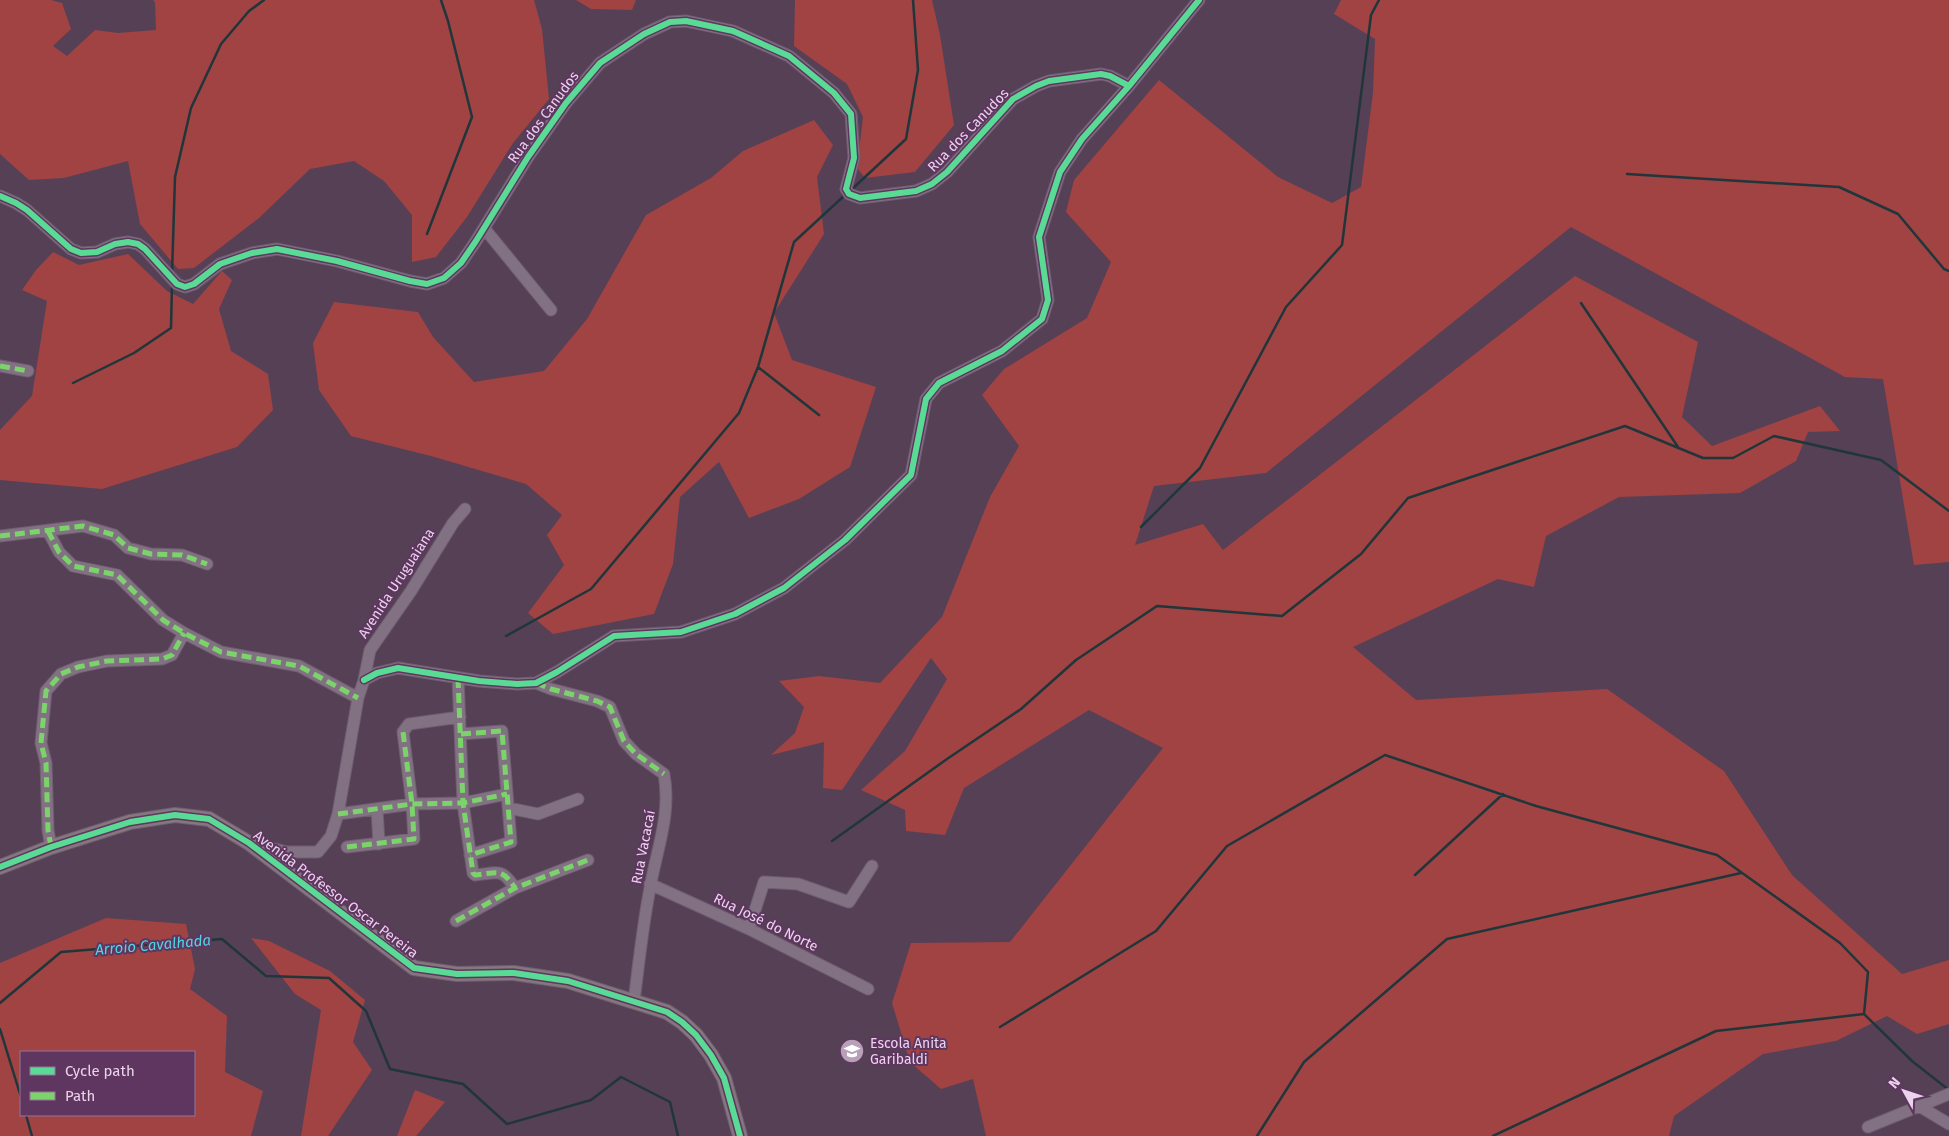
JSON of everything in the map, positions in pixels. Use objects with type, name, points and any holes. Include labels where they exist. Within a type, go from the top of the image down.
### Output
[{"type":"main road","name":"Avenida Professor Oscar Pereira","points":[[0,867],[51,847],[130,822],[175,814],[209,819],[250,843],[414,968],[457,974],[514,973],[568,981],[667,1012],[696,1035],[724,1078],[740,1136]]},
{"type":"street","points":[[364,680],[377,673],[398,668],[479,681],[516,684],[536,683],[614,636],[681,632],[735,614],[784,588],[845,540],[911,475],[926,399],[939,383],[1002,351],[1042,319],[1048,300],[1039,237],[1060,172],[1082,140],[1200,0]]},
{"type":"street","name":"Rua dos Canudos","points":[[0,196],[27,210],[71,249],[81,253],[97,252],[115,244],[128,242],[138,244],[145,249],[176,284],[185,287],[194,284],[220,264],[252,253],[276,249],[337,261],[427,284],[444,278],[461,263],[528,157],[582,82],[600,63],[622,47],[670,22],[686,21],[732,31],[789,56],[834,94],[851,114],[854,158],[846,189],[849,194],[860,198],[916,192],[932,184],[947,172],[1013,99],[1036,86],[1049,81],[1101,74],[1110,76],[1129,86]]},
{"type":"street","points":[[484,228],[551,310]]},
{"type":"street","points":[[0,366],[28,371]]},
{"type":"street","name":"Avenida Uruguaiana","points":[[250,843],[287,852],[318,852],[331,836],[338,814],[358,698],[370,650],[411,591],[453,523],[465,509]]},
{"type":"street","points":[[0,536],[83,526],[114,535],[128,548],[151,554],[182,555],[207,564]]},
{"type":"street","points":[[48,531],[59,552],[73,566],[117,576],[163,620],[184,633],[221,652],[299,666],[358,698]]},
{"type":"street","points":[[51,847],[48,830],[46,762],[41,743],[46,691],[61,674],[78,667],[107,661],[162,659],[172,656],[184,633]]},
{"type":"street","points":[[458,678],[462,803],[474,874],[501,873],[506,875],[515,888]]},
{"type":"street","name":"Rua Vacacaí","points":[[536,683],[551,689],[597,701],[610,708],[624,740],[636,754],[664,774],[667,789],[666,821],[650,884],[634,1001]]},
{"type":"street","points":[[347,847],[414,839],[412,804],[403,732],[408,724],[460,717]]},
{"type":"street","points":[[461,734],[502,731],[511,842],[470,855]]},
{"type":"street","points":[[338,814],[412,804],[462,803],[507,794]]},
{"type":"street","points":[[508,808],[538,814],[578,799]]},
{"type":"street","points":[[376,808],[380,844]]},
{"type":"street","points":[[456,921],[515,888],[588,860]]},
{"type":"street","points":[[748,929],[764,882],[798,884],[849,902],[872,866]]},
{"type":"street","name":"Rua José do Norte","points":[[650,884],[748,929],[868,989]]},
{"type":"street","points":[[1868,1127],[1949,1094]]},
{"type":"street","points":[[1920,1106],[1949,1124]]},
{"type":"shaded area","points":[[0,0],[51,0],[62,3],[71,29],[53,46],[67,56],[95,30],[118,33],[156,30],[155,2],[153,0],[534,0],[542,29],[549,99],[513,143],[467,217],[436,257],[412,262],[412,215],[384,181],[354,161],[310,169],[259,218],[194,268],[178,269],[140,224],[128,161],[64,178],[29,180],[0,154]]},
{"type":"shaded area","points":[[576,0],[636,0],[632,10],[591,9]]},
{"type":"shaded area","points":[[795,0],[932,0],[940,35],[954,125],[915,172],[865,178],[857,168],[863,117],[847,84],[794,46]]},
{"type":"shaded area","points":[[1341,0],[1949,0],[1949,562],[1914,565],[1883,379],[1845,377],[1571,227],[1266,473],[1154,486],[1135,545],[1203,524],[1223,550],[1575,276],[1698,342],[1682,417],[1712,446],[1820,406],[1840,431],[1808,432],[1796,461],[1740,493],[1619,497],[1546,536],[1534,587],[1498,579],[1353,647],[1416,700],[1607,689],[1724,771],[1792,875],[1902,974],[1949,960],[1949,1024],[1917,1034],[1887,1016],[1836,1041],[1763,1054],[1674,1116],[1669,1136],[986,1136],[973,1079],[941,1089],[910,1062],[892,1003],[911,943],[1010,942],[1163,748],[1089,710],[964,788],[945,835],[906,831],[905,810],[861,790],[905,751],[947,679],[931,658],[842,790],[823,788],[824,742],[771,755],[795,733],[804,707],[779,681],[819,676],[880,683],[942,617],[990,497],[1019,446],[982,395],[1004,369],[1087,318],[1111,262],[1066,212],[1074,180],[1159,80],[1278,177],[1332,203],[1361,187],[1373,93],[1375,39],[1334,14]]},
{"type":"shaded area","points":[[814,120],[833,145],[817,177],[824,234],[774,313],[792,360],[876,387],[850,467],[799,499],[749,518],[719,462],[680,497],[673,564],[654,614],[553,634],[528,613],[564,565],[547,535],[562,515],[526,484],[431,456],[351,436],[319,390],[313,343],[334,302],[418,312],[433,337],[474,382],[544,371],[587,319],[646,215],[711,178],[743,151]]},
{"type":"shaded area","points":[[53,252],[79,265],[128,254],[167,291],[193,304],[222,271],[232,280],[219,309],[231,351],[268,374],[273,410],[237,447],[102,489],[0,480],[0,430],[32,396],[47,301],[22,290],[36,270]]},
{"type":"shaded area","points":[[106,918],[186,924],[195,969],[190,989],[227,1016],[225,1072],[263,1091],[251,1136],[0,1136],[0,963]]},
{"type":"shaded area","points":[[251,938],[269,941],[330,971],[365,1000],[353,1042],[372,1070],[328,1136],[301,1136],[321,1010],[295,994]]},
{"type":"shaded area","points":[[415,1090],[445,1102],[416,1136],[397,1136]]},
{"type":"waterway","points":[[172,274],[175,177],[191,108],[221,44],[249,11],[264,0]]},
{"type":"waterway","points":[[427,234],[472,117],[441,0]]},
{"type":"waterway","points":[[851,190],[906,139],[918,70],[913,0]]},
{"type":"waterway","points":[[1141,527],[1200,468],[1286,307],[1342,245],[1371,15],[1379,0]]},
{"type":"waterway","points":[[1627,174],[1839,187],[1898,214],[1944,269],[1949,271]]},
{"type":"waterway","points":[[506,636],[591,589],[739,413],[758,367],[794,242],[845,195]]},
{"type":"waterway","points":[[73,383],[134,353],[171,328],[172,284]]},
{"type":"waterway","points":[[1581,303],[1678,447]]},
{"type":"waterway","points":[[758,367],[819,415]]},
{"type":"waterway","points":[[832,841],[1021,709],[1076,660],[1157,606],[1282,616],[1361,554],[1408,498],[1625,426],[1703,458],[1733,458],[1774,436],[1881,460],[1949,511]]},
{"type":"waterway","points":[[1000,1027],[1156,931],[1227,846],[1385,755],[1536,806],[1717,855],[1840,943],[1868,972],[1864,1014]]},
{"type":"waterway","points":[[1415,875],[1503,794]]},
{"type":"waterway","points":[[1257,1136],[1304,1062],[1447,939],[1741,873]]},
{"type":"waterway","name":"Arroio Cavalhada","points":[[0,1003],[61,952],[222,939],[266,976],[329,978],[366,1011],[390,1069],[463,1084],[507,1124],[591,1100],[621,1077],[670,1102],[678,1136]]},
{"type":"waterway","points":[[1493,1136],[1716,1031],[1864,1014],[1912,1061],[1949,1090]]},
{"type":"waterway","points":[[0,1029],[20,1094]]},
{"type":"waterway","points":[[26,1116],[32,1136]]},
{"type":"marked path","points":[[0,366],[28,371]]},
{"type":"marked path","points":[[0,536],[83,526],[114,535],[128,548],[151,554],[182,555],[207,564]]},
{"type":"marked path","points":[[48,531],[59,552],[73,566],[117,575],[163,620],[184,633],[221,652],[299,666],[358,698]]},
{"type":"marked path","points":[[51,847],[48,830],[46,763],[41,743],[46,691],[61,674],[78,667],[107,661],[162,659],[172,655],[184,633]]},
{"type":"marked path","points":[[458,678],[463,803],[473,873],[475,875],[502,874],[515,888]]},
{"type":"marked path","points":[[536,683],[551,689],[597,701],[610,707],[624,741],[636,754],[664,774]]},
{"type":"marked path","points":[[461,734],[502,731],[511,842],[470,855]]},
{"type":"marked path","points":[[347,847],[414,839],[412,804],[403,732]]},
{"type":"marked path","points":[[338,814],[412,804],[463,803],[507,794]]},
{"type":"marked path","points":[[456,921],[515,888],[588,860]]},
{"type":"cycle path","points":[[364,680],[377,673],[398,668],[479,681],[517,684],[536,683],[614,636],[681,632],[735,614],[784,588],[845,540],[911,475],[926,399],[939,383],[1002,351],[1042,319],[1048,300],[1039,237],[1060,172],[1082,139],[1129,86],[1199,0]]},
{"type":"cycle path","points":[[0,196],[27,210],[71,249],[81,253],[97,252],[115,244],[128,242],[138,244],[145,249],[177,284],[185,287],[194,284],[220,264],[252,253],[277,249],[337,261],[427,284],[444,278],[461,263],[528,157],[566,103],[600,63],[644,34],[670,22],[686,21],[733,31],[789,56],[834,93],[851,114],[854,158],[846,189],[849,194],[860,198],[916,191],[932,184],[947,172],[1013,99],[1036,86],[1049,81],[1101,74],[1110,76],[1129,86]]},
{"type":"cycle path","points":[[0,867],[51,847],[130,822],[175,815],[209,819],[249,843],[414,968],[457,974],[514,973],[568,981],[667,1012],[696,1035],[711,1055],[724,1078],[740,1136]]},
{"type":"place","name":"Escola Anita Garibaldi","points":[[852,1051]]}]
